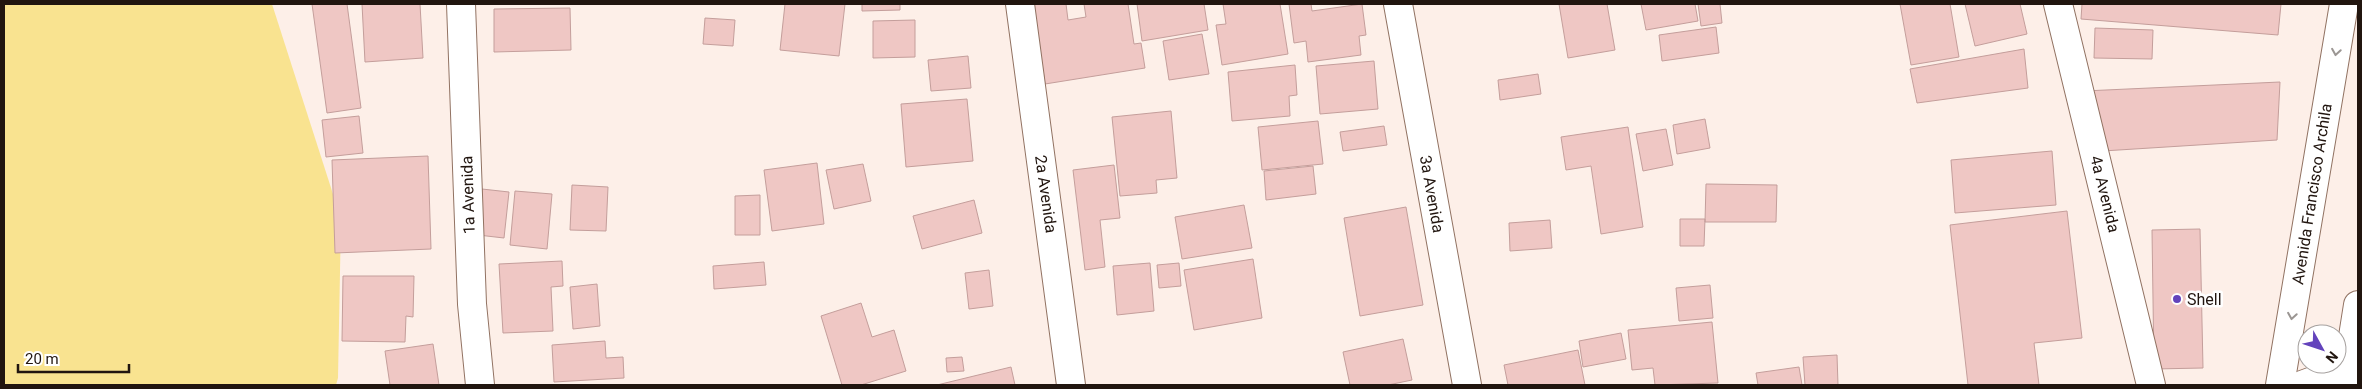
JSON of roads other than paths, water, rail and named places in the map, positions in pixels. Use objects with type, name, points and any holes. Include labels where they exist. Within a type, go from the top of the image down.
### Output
[{"type":"street","name":"1a Avenida","points":[[460,4],[472,304],[480,385]]},
{"type":"street","name":"2a Avenida","points":[[1020,4],[1071,385]]},
{"type":"street","name":"3a Avenida","points":[[1398,4],[1467,385]]},
{"type":"street","name":"4a Avenida","points":[[2058,4],[2152,385]]},
{"type":"street","name":"Avenida Francisco Archila","points":[[2280,385],[2344,4]]},
{"type":"street","points":[[2302,385],[2351,373],[2358,304]]},
{"type":"place","name":"Shell","points":[[2177,299]]}]
